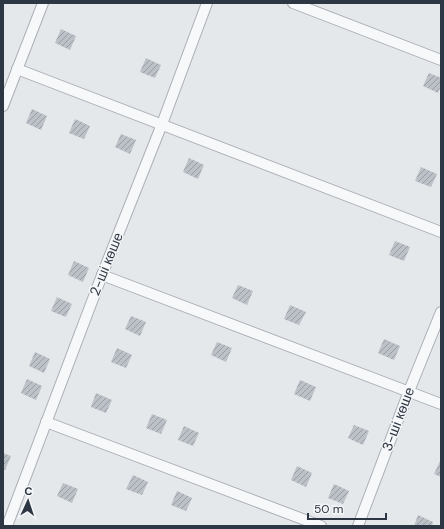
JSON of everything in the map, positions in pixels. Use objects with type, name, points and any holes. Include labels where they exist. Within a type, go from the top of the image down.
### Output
[{"type":"lane","points":[[3,106],[43,3]]},
{"type":"lane","name":"2-ші көше","points":[[7,526],[207,3]]},
{"type":"lane","points":[[293,3],[441,60]]},
{"type":"lane","points":[[17,69],[441,232]]},
{"type":"lane","points":[[102,275],[441,404]]},
{"type":"lane","name":"3-ші көше","points":[[358,526],[409,391],[441,312]]},
{"type":"lane","points":[[46,422],[321,526]]},
{"type":"building","points":[[61,29],[76,36],[70,50],[55,43]]},
{"type":"building","points":[[146,58],[161,65],[155,78],[140,72]]},
{"type":"building","points":[[429,73],[441,78],[441,86],[438,93],[423,86]]},
{"type":"building","points":[[32,109],[47,116],[41,130],[26,123]]},
{"type":"building","points":[[75,119],[90,126],[84,139],[69,133]]},
{"type":"building","points":[[121,134],[136,140],[130,154],[115,147]]},
{"type":"building","points":[[189,158],[204,165],[198,179],[183,172]]},
{"type":"building","points":[[421,167],[437,174],[431,187],[415,181]]},
{"type":"building","points":[[395,241],[410,247],[404,261],[389,255]]},
{"type":"building","points":[[74,261],[89,268],[83,282],[68,275]]},
{"type":"building","points":[[238,285],[253,291],[247,305],[232,298]]},
{"type":"building","points":[[57,297],[72,304],[66,317],[51,311]]},
{"type":"building","points":[[290,305],[306,312],[299,325],[284,319]]},
{"type":"building","points":[[131,316],[146,322],[140,336],[125,329]]},
{"type":"building","points":[[384,339],[400,346],[394,360],[378,353]]},
{"type":"building","points":[[217,342],[232,348],[226,362],[211,355]]},
{"type":"building","points":[[117,348],[132,355],[126,368],[111,362]]},
{"type":"building","points":[[35,352],[50,359],[44,373],[29,366]]},
{"type":"building","points":[[27,379],[42,386],[36,400],[21,393]]},
{"type":"building","points":[[300,380],[316,387],[310,401],[294,394]]},
{"type":"building","points":[[96,393],[112,400],[106,413],[91,407]]},
{"type":"building","points":[[152,414],[167,420],[161,434],[146,428]]},
{"type":"building","points":[[354,425],[369,431],[363,445],[348,438]]},
{"type":"building","points":[[184,426],[199,433],[193,446],[178,440]]},
{"type":"building","points":[[3,453],[11,456],[5,470],[3,469]]},
{"type":"building","points":[[441,461],[441,477],[434,474]]},
{"type":"building","points":[[297,466],[312,473],[306,487],[291,480]]},
{"type":"building","points":[[133,475],[148,482],[142,495],[126,489]]},
{"type":"building","points":[[63,483],[78,489],[72,503],[57,496]]},
{"type":"building","points":[[334,484],[349,491],[343,504],[328,498]]},
{"type":"building","points":[[177,491],[192,498],[186,511],[171,505]]},
{"type":"building","points":[[418,515],[433,522],[432,526],[414,526]]}]
